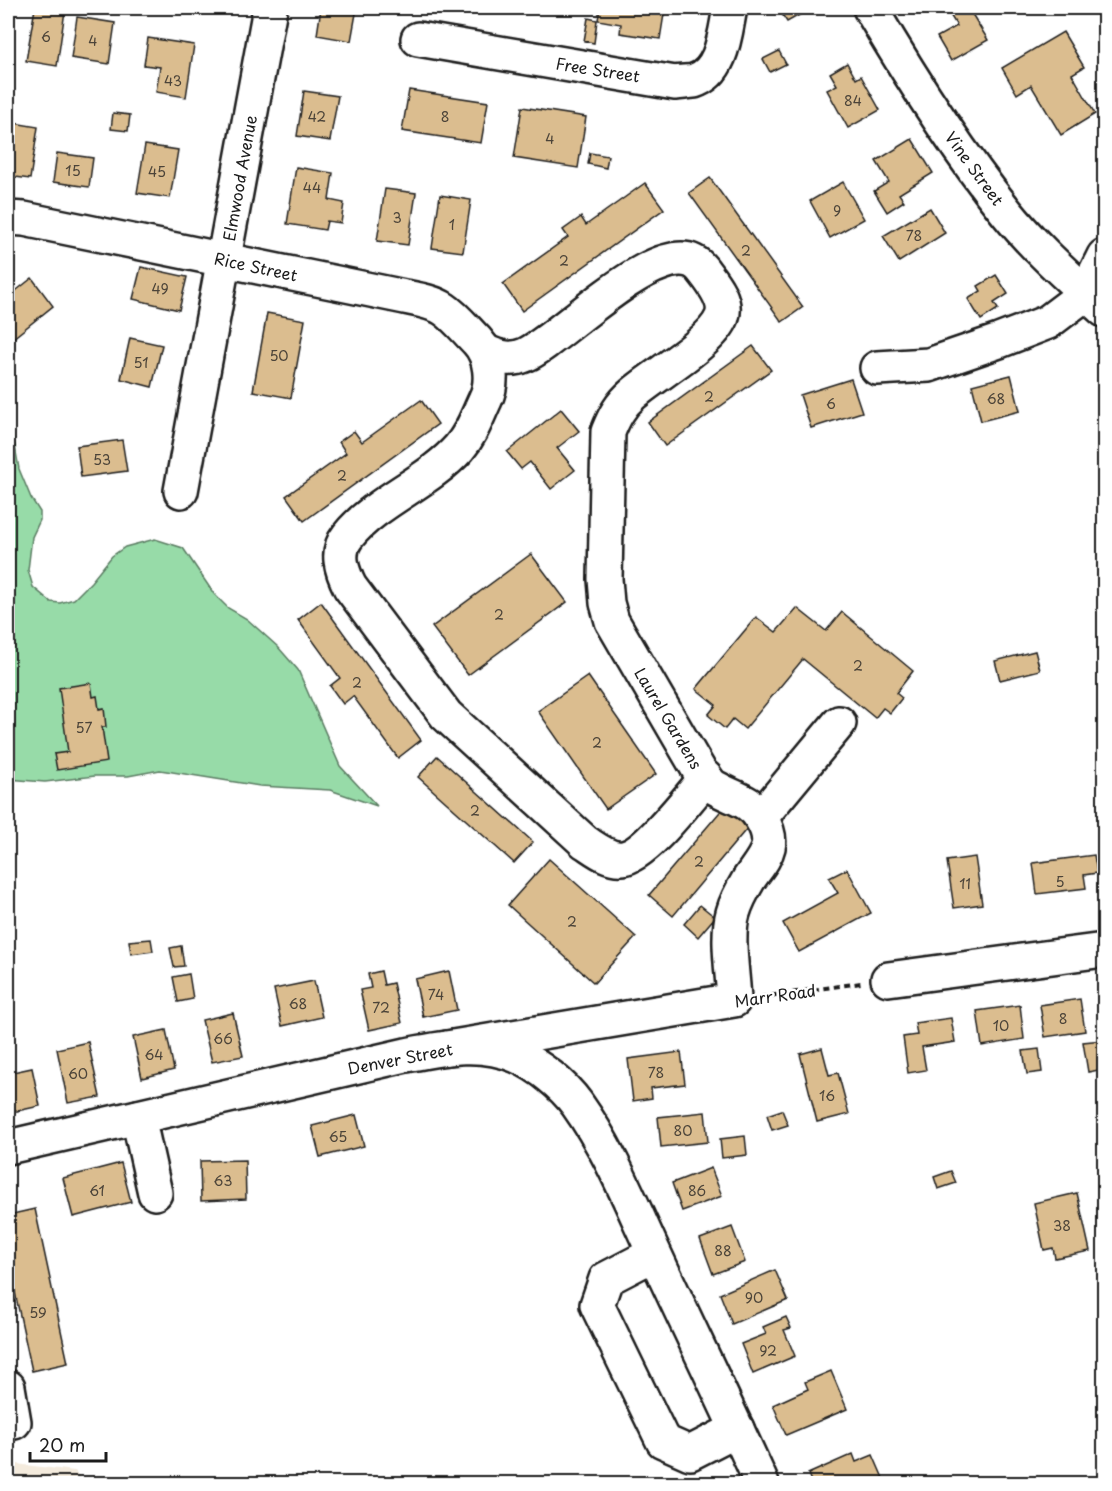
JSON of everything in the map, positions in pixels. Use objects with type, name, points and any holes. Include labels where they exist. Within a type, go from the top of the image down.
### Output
[{"type":"street","name":"Elmwood Avenue","points":[[181,491],[224,260],[264,8]]},
{"type":"street","name":"Free Street","points":[[418,39],[675,83],[695,80],[712,68],[721,50],[730,8]]},
{"type":"street","name":"Vine Street","points":[[870,8],[916,83],[1008,213],[1041,251],[1095,302]]},
{"type":"street","name":"Rice Street","points":[[8,218],[24,219],[425,302],[443,308],[486,352]]},
{"type":"street","points":[[877,368],[930,365],[999,341],[1095,302],[1104,256]]},
{"type":"street","name":"Laurel Gardens","points":[[682,258],[698,263],[722,300],[722,317],[712,331],[632,395],[616,412],[608,432],[605,579],[607,603],[612,621],[700,772],[706,778],[642,848],[635,854],[622,858],[611,858],[585,842],[446,715],[350,587],[341,569],[341,553],[347,538],[359,525],[444,462],[460,447],[478,420],[490,389],[486,352],[501,359],[526,355],[580,314],[645,270],[666,259],[682,258]]},
{"type":"street","points":[[761,817],[839,723]]},
{"type":"street","points":[[706,778],[715,788],[735,795],[751,805],[761,817],[769,835],[769,850],[748,880],[733,913],[730,932],[734,1000]]},
{"type":"street","points":[[888,979],[1104,950]]},
{"type":"street","name":"Marr Road","points":[[447,1048],[734,1000]]},
{"type":"street","name":"Denver Street","points":[[8,1147],[406,1055],[465,1046],[517,1056],[540,1069],[560,1086],[575,1102],[592,1128],[762,1484]]},
{"type":"street","points":[[138,1117],[154,1193]]},
{"type":"street","points":[[654,1254],[606,1279],[597,1305],[663,1441],[690,1453],[736,1429]]},
{"type":"street","points":[[8,1387],[14,1422]]},
{"type":"path","name":"Marr Road","points":[[734,1000],[888,979]]},
{"type":"shaded area","points":[[8,1463],[75,1471],[84,1483],[8,1483]]},
{"type":"green space","points":[[8,432],[13,435],[19,469],[31,498],[40,512],[40,520],[32,537],[28,570],[33,587],[51,602],[60,603],[74,599],[112,556],[125,547],[155,539],[183,548],[214,594],[228,608],[247,619],[278,647],[298,670],[340,766],[377,806],[330,790],[260,786],[160,770],[128,776],[95,776],[45,782],[8,779]]},
{"type":"building","points":[[35,8],[65,11],[57,66],[26,61]]},
{"type":"building","points":[[321,8],[357,8],[351,41],[317,35]]},
{"type":"building","points":[[600,8],[665,8],[660,39],[620,33],[621,24],[598,20]]},
{"type":"building","points":[[778,8],[812,8],[787,22]]},
{"type":"building","points":[[981,8],[972,14],[988,40],[951,61],[937,37],[957,26],[947,10]]},
{"type":"building","points":[[77,17],[115,23],[109,64],[71,58]]},
{"type":"building","points":[[588,18],[597,20],[594,43],[584,41]]},
{"type":"building","points":[[1063,32],[1084,67],[1072,74],[1095,114],[1061,135],[1031,85],[1017,94],[1002,68]]},
{"type":"building","points":[[148,38],[194,45],[186,97],[156,92],[160,67],[144,65]]},
{"type":"building","points":[[779,51],[786,64],[770,72],[763,59]]},
{"type":"building","points":[[847,63],[856,79],[861,76],[880,110],[848,128],[827,90],[837,85],[830,73]]},
{"type":"building","points":[[409,90],[488,102],[481,143],[402,131]]},
{"type":"building","points":[[304,91],[338,96],[330,141],[297,136]]},
{"type":"building","points":[[522,107],[586,117],[578,168],[514,158]]},
{"type":"building","points":[[113,113],[130,115],[128,131],[111,129]]},
{"type":"building","points":[[8,122],[38,127],[30,179],[8,176]]},
{"type":"building","points":[[912,139],[933,173],[899,194],[904,201],[887,212],[874,191],[889,182],[876,161]]},
{"type":"building","points":[[145,145],[178,150],[170,198],[137,193]]},
{"type":"building","points":[[57,153],[93,158],[89,187],[53,182]]},
{"type":"building","points":[[590,153],[608,156],[606,168],[588,164]]},
{"type":"building","points":[[296,167],[333,173],[329,200],[344,203],[341,223],[327,221],[325,230],[287,224]]},
{"type":"building","points":[[710,178],[803,307],[782,322],[689,193]]},
{"type":"building","points":[[843,182],[864,219],[830,238],[810,201]]},
{"type":"building","points":[[645,183],[664,209],[522,311],[503,284],[568,237],[563,230],[581,217],[586,225]]},
{"type":"building","points":[[385,189],[416,193],[408,245],[377,241]]},
{"type":"building","points":[[440,195],[471,200],[463,252],[432,248]]},
{"type":"building","points":[[930,208],[945,233],[899,262],[883,236]]},
{"type":"building","points":[[141,267],[187,277],[179,310],[133,299]]},
{"type":"building","points":[[996,275],[1008,294],[994,303],[998,309],[981,320],[968,299],[981,291],[978,286]]},
{"type":"building","points":[[32,278],[53,306],[12,339],[8,333],[8,297]]},
{"type":"building","points":[[267,313],[305,320],[291,398],[253,391]]},
{"type":"building","points":[[130,338],[162,345],[152,387],[121,379]]},
{"type":"building","points":[[753,346],[771,370],[665,446],[648,422]]},
{"type":"building","points":[[1011,375],[1020,411],[981,421],[972,385]]},
{"type":"building","points":[[851,379],[862,412],[811,428],[800,395]]},
{"type":"building","points":[[421,400],[438,424],[304,521],[286,496],[346,453],[339,442],[354,431],[362,442]]},
{"type":"building","points":[[561,409],[579,431],[557,448],[575,470],[551,489],[530,462],[521,469],[507,452]]},
{"type":"building","points":[[122,440],[127,471],[81,477],[77,446]]},
{"type":"building","points":[[531,554],[567,602],[468,675],[432,627]]},
{"type":"building","points":[[321,602],[421,740],[398,758],[353,696],[343,704],[330,686],[340,678],[298,620]]},
{"type":"building","points":[[797,608],[826,631],[842,612],[913,671],[896,693],[902,698],[890,713],[883,708],[875,718],[803,659],[745,729],[733,719],[725,729],[708,715],[716,705],[696,689],[756,617],[776,632]]},
{"type":"building","points":[[1035,651],[1040,670],[1000,680],[995,661]]},
{"type":"building","points":[[588,676],[656,774],[606,809],[538,711]]},
{"type":"building","points":[[91,683],[93,697],[97,696],[99,709],[104,708],[106,727],[102,727],[107,762],[57,770],[54,754],[68,752],[59,688]]},
{"type":"building","points":[[437,756],[533,842],[514,863],[418,777]]},
{"type":"building","points":[[725,806],[749,826],[673,916],[649,895]]},
{"type":"building","points":[[8,850],[9,850],[8,995]]},
{"type":"building","points":[[1094,855],[1097,873],[1084,875],[1086,888],[1037,894],[1033,863]]},
{"type":"building","points":[[975,857],[982,904],[954,908],[947,861]]},
{"type":"building","points":[[549,859],[636,937],[594,983],[508,905]]},
{"type":"building","points":[[847,869],[871,913],[799,952],[783,923],[838,893],[829,878]]},
{"type":"building","points":[[700,905],[715,917],[698,937],[684,924]]},
{"type":"building","points":[[151,939],[153,951],[131,954],[129,941]]},
{"type":"building","points":[[181,946],[184,966],[174,967],[170,948]]},
{"type":"building","points":[[381,971],[384,985],[393,983],[402,1023],[369,1030],[360,990],[371,988],[368,974]]},
{"type":"building","points":[[449,971],[457,1010],[423,1017],[415,979]]},
{"type":"building","points":[[189,974],[193,999],[178,1002],[173,977]]},
{"type":"building","points":[[314,981],[322,1017],[282,1026],[274,989]]},
{"type":"building","points":[[1080,999],[1085,1031],[1045,1037],[1040,1005]]},
{"type":"building","points":[[1020,1005],[1024,1039],[982,1046],[977,1011]]},
{"type":"building","points":[[233,1013],[243,1056],[212,1062],[202,1020]]},
{"type":"building","points":[[951,1018],[955,1042],[922,1047],[926,1070],[908,1073],[903,1037],[917,1035],[915,1023]]},
{"type":"building","points":[[166,1030],[174,1070],[142,1078],[133,1037]]},
{"type":"building","points":[[1102,1040],[1104,1069],[1088,1072],[1083,1042]]},
{"type":"building","points":[[88,1042],[100,1097],[68,1103],[57,1049]]},
{"type":"building","points":[[822,1048],[829,1075],[838,1073],[849,1114],[817,1122],[800,1054]]},
{"type":"building","points":[[1039,1049],[1042,1072],[1027,1074],[1023,1051]]},
{"type":"building","points":[[681,1052],[685,1084],[651,1088],[652,1098],[633,1101],[628,1059]]},
{"type":"building","points":[[32,1068],[40,1106],[8,1113],[8,1073]]},
{"type":"building","points":[[782,1110],[788,1125],[772,1130],[767,1115]]},
{"type":"building","points":[[705,1112],[708,1142],[661,1147],[658,1117]]},
{"type":"building","points":[[356,1115],[364,1146],[320,1157],[312,1126]]},
{"type":"building","points":[[745,1136],[747,1155],[722,1158],[720,1139]]},
{"type":"building","points":[[245,1160],[246,1199],[201,1201],[200,1161]]},
{"type":"building","points":[[121,1163],[131,1202],[73,1217],[63,1178]]},
{"type":"building","points":[[711,1168],[722,1196],[682,1211],[672,1183]]},
{"type":"building","points":[[951,1171],[956,1183],[938,1189],[934,1177]]},
{"type":"building","points":[[1077,1193],[1090,1251],[1055,1258],[1053,1248],[1044,1250],[1034,1203]]},
{"type":"building","points":[[35,1209],[68,1363],[32,1371],[8,1260],[8,1215]]},
{"type":"building","points":[[732,1227],[745,1262],[713,1274],[700,1239]]},
{"type":"building","points":[[775,1270],[788,1300],[732,1324],[720,1294]]},
{"type":"building","points":[[786,1317],[791,1328],[784,1330],[795,1356],[753,1374],[741,1344],[766,1334],[763,1327]]},
{"type":"building","points":[[831,1371],[847,1409],[786,1435],[773,1405],[808,1389],[805,1382]]},
{"type":"building","points":[[853,1454],[856,1462],[873,1455],[883,1478],[869,1484],[812,1484],[808,1474]]}]
